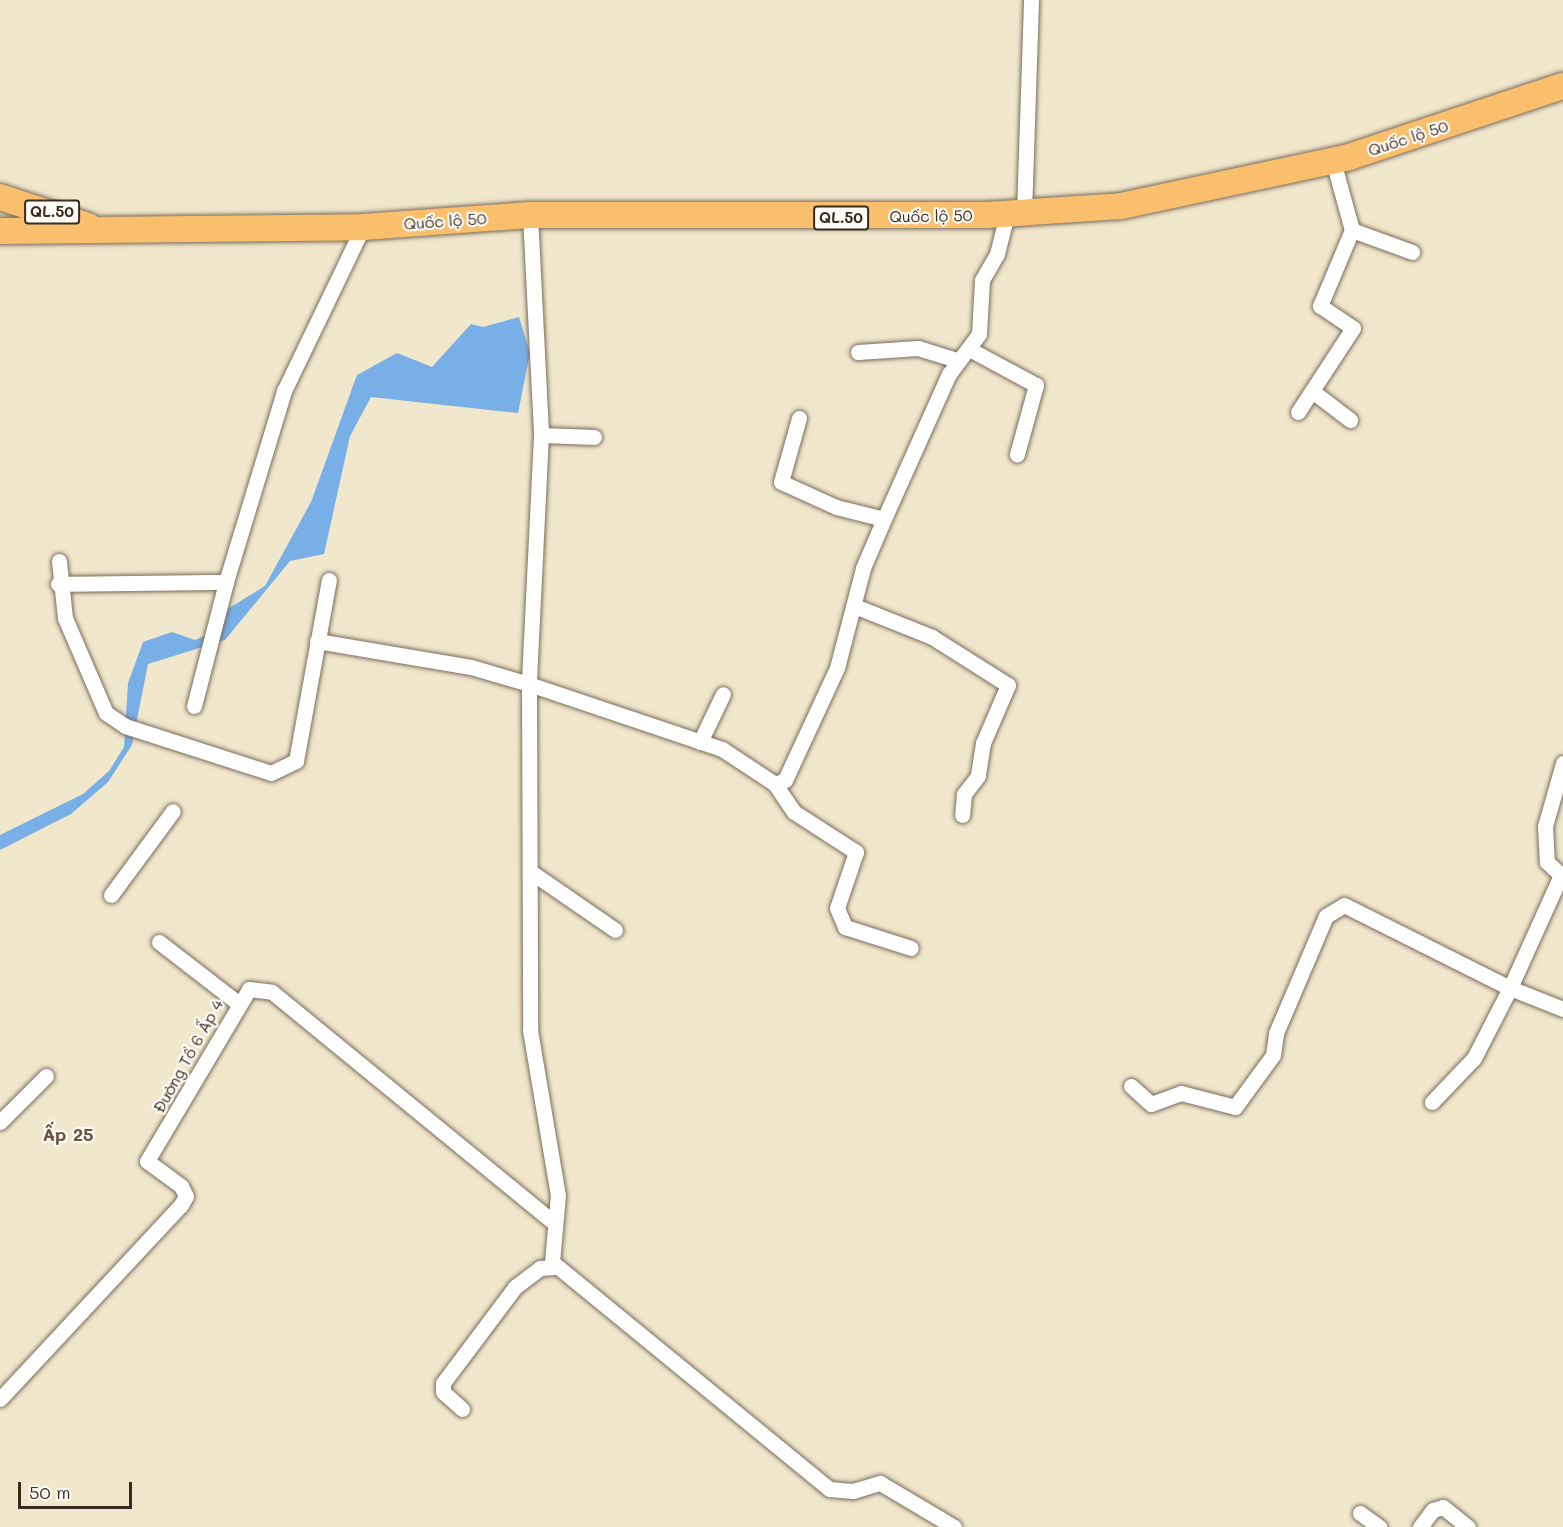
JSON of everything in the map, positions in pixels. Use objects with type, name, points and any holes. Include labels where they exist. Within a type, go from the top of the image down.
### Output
[{"type":"highway","name":"Quốc lộ 50","points":[[102,232],[363,227],[530,215],[1015,214],[1121,206],[1334,161],[1563,86]]},
{"type":"highway","name":"QL.50","points":[[0,197],[102,232]]},
{"type":"highway","name":"QL.50","points":[[0,231],[102,232]]},
{"type":"street","points":[[775,784],[785,780],[837,668],[857,607],[863,568],[884,519],[957,360],[971,350],[978,334],[982,280],[1015,214],[1031,0]]},
{"type":"street","points":[[1298,412],[1353,328],[1320,306],[1352,230],[1334,161]]},
{"type":"street","points":[[530,215],[541,435],[529,684],[530,1030],[558,1195],[553,1222],[555,1267]]},
{"type":"street","points":[[194,706],[226,582],[284,392],[363,227]]},
{"type":"street","points":[[1352,230],[1412,252]]},
{"type":"street","points":[[858,352],[918,348],[957,360]]},
{"type":"street","points":[[971,350],[1036,385],[1017,454]]},
{"type":"street","points":[[1312,391],[1350,420]]},
{"type":"street","points":[[799,418],[781,482],[836,507],[884,519]]},
{"type":"street","points":[[541,435],[594,437]]},
{"type":"street","points":[[58,561],[58,584],[64,618],[106,713],[125,726],[271,773],[297,761],[329,580]]},
{"type":"street","points":[[58,584],[226,582]]},
{"type":"street","points":[[857,607],[932,637],[1008,685],[983,742],[978,776],[964,794],[962,815]]},
{"type":"street","points":[[317,641],[471,667],[529,684],[700,742],[775,784],[794,812],[856,852],[837,908],[845,927],[910,948]]},
{"type":"street","points":[[700,742],[723,694]]},
{"type":"street","points":[[1432,1102],[1474,1058],[1510,988],[1560,875],[1547,862],[1545,826],[1563,763]]},
{"type":"street","points":[[111,895],[173,811]]},
{"type":"street","points":[[531,872],[615,930]]},
{"type":"street","points":[[1131,1086],[1151,1104],[1182,1093],[1235,1107],[1274,1054],[1284,1013],[1333,907],[1344,905],[1510,988],[1563,1009]]},
{"type":"street","points":[[159,942],[238,1003]]},
{"type":"street","name":"Đường Tổ 6 Ấp 4","points":[[0,1399],[181,1205],[186,1196],[181,1186],[147,1161],[181,1110],[238,1003],[256,987],[273,992],[553,1222]]},
{"type":"street","points":[[0,1122],[46,1076]]},
{"type":"street","points":[[462,1409],[443,1392],[443,1383],[515,1287],[540,1268],[555,1267],[829,1489],[853,1491],[880,1483],[954,1527]]},
{"type":"street","points":[[1420,1527],[1437,1508],[1468,1527]]},
{"type":"street","points":[[1360,1513],[1379,1527]]},
{"type":"water","points":[[519,317],[530,353],[518,413],[371,397],[350,436],[324,554],[290,561],[225,640],[148,664],[132,745],[108,782],[71,814],[0,850],[0,835],[83,794],[109,771],[124,747],[128,683],[143,642],[172,632],[195,640],[218,630],[226,610],[265,586],[311,502],[357,375],[397,353],[432,367],[471,324],[483,327]]},
{"type":"district","name":"Ấp 25","points":[[68,1134]]}]
